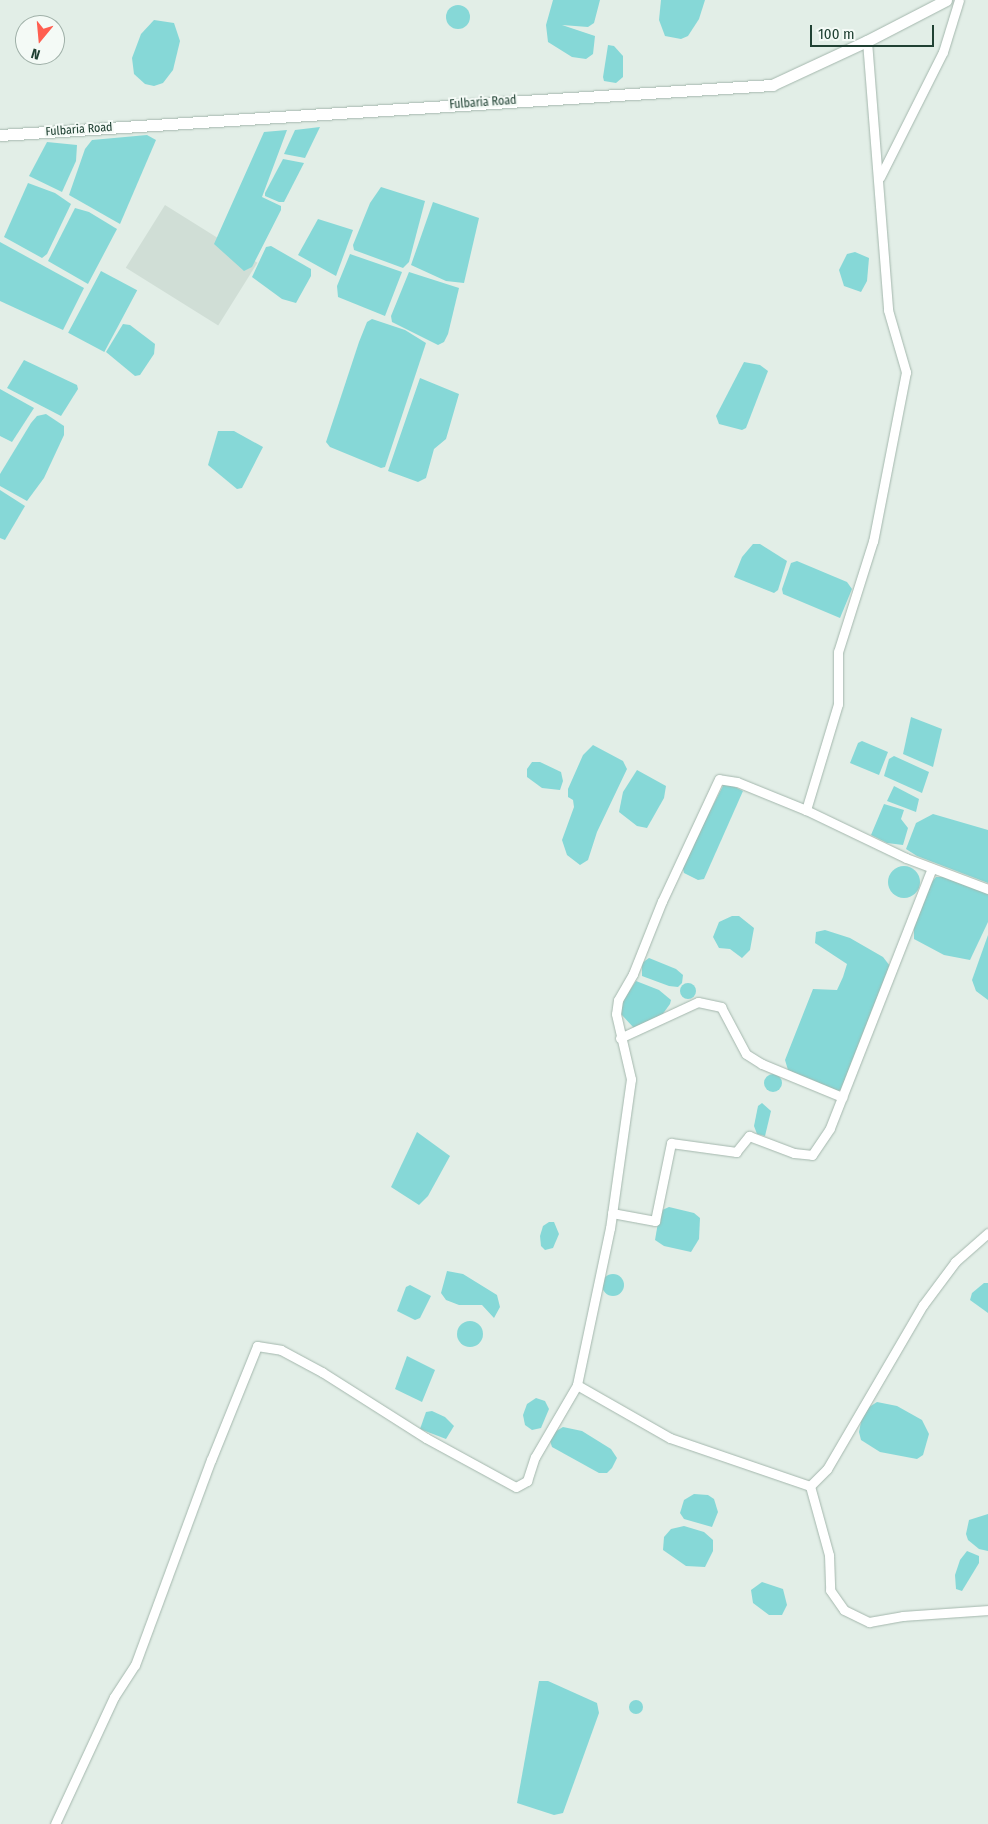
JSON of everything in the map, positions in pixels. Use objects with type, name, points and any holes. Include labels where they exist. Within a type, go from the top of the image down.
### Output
[{"type":"main road","name":"Fulbaria Road","points":[[0,136],[772,85],[867,42],[946,0]]},
{"type":"street","points":[[879,178],[943,52],[959,0]]},
{"type":"street","points":[[806,810],[838,704],[838,652],[872,541],[906,372],[888,310],[867,42]]},
{"type":"street","points":[[55,1824],[114,1697],[135,1665],[207,1468],[257,1346],[281,1350],[322,1372],[426,1438],[516,1487],[527,1480],[535,1457],[577,1385],[612,1213],[631,1079],[616,1014],[618,1000],[633,974],[662,901],[719,780],[732,780],[806,810],[932,868],[988,889]]},
{"type":"street","points":[[612,1213],[655,1221],[671,1143],[736,1152],[749,1136],[794,1153],[812,1155],[830,1128],[932,868]]},
{"type":"street","points":[[620,1038],[698,1002],[721,1007],[746,1054],[762,1064],[842,1097]]},
{"type":"street","points":[[810,1486],[827,1469],[923,1304],[955,1262],[988,1233]]},
{"type":"street","points":[[577,1385],[670,1438],[810,1486]]},
{"type":"street","points":[[810,1486],[829,1555],[830,1590],[844,1610],[868,1622],[903,1616],[988,1610]]},
{"type":"shaded area","points":[[165,205],[257,263],[218,326],[126,268]]},
{"type":"water","points":[[553,0],[600,0],[594,23],[588,27],[562,25],[595,36],[593,54],[586,59],[572,57],[548,42],[546,25]]},
{"type":"water","points":[[661,0],[705,0],[699,19],[688,36],[681,39],[665,36],[659,20]]},
{"type":"water","points":[[458,5],[466,9],[470,17],[466,25],[458,29],[450,25],[446,17],[450,9]]},
{"type":"water","points":[[154,20],[174,23],[180,41],[173,70],[163,83],[154,86],[145,84],[134,74],[132,58],[141,34]]},
{"type":"water","points":[[608,45],[614,46],[623,56],[623,77],[616,83],[604,81],[603,77]]},
{"type":"water","points":[[320,127],[305,158],[284,154],[295,130]]},
{"type":"water","points":[[287,130],[262,197],[281,206],[281,210],[252,267],[244,271],[214,244],[264,132]]},
{"type":"water","points":[[147,135],[156,140],[120,224],[69,195],[85,149],[92,140]]},
{"type":"water","points":[[47,142],[77,145],[76,161],[62,192],[29,176]]},
{"type":"water","points":[[283,159],[304,163],[284,202],[279,202],[265,196],[265,193]]},
{"type":"water","points":[[28,183],[55,193],[71,204],[47,254],[42,258],[4,237]]},
{"type":"water","points":[[381,187],[425,201],[409,262],[403,268],[354,250],[353,245],[370,203]]},
{"type":"water","points":[[433,202],[479,218],[464,283],[446,281],[411,265]]},
{"type":"water","points":[[75,208],[89,212],[117,229],[88,284],[48,261]]},
{"type":"water","points":[[318,219],[353,230],[336,276],[298,255]]},
{"type":"water","points":[[0,242],[84,288],[63,330],[0,301]]},
{"type":"water","points":[[271,246],[311,269],[311,276],[296,303],[282,299],[252,277],[266,247]]},
{"type":"water","points":[[855,252],[869,258],[867,281],[861,292],[844,286],[839,270],[847,254]]},
{"type":"water","points":[[350,254],[402,272],[385,316],[338,297],[337,286]]},
{"type":"water","points":[[101,271],[137,290],[104,352],[68,333]]},
{"type":"water","points":[[409,272],[459,288],[448,334],[444,342],[438,345],[392,322],[391,316]]},
{"type":"water","points":[[372,319],[405,330],[426,343],[385,467],[381,468],[330,447],[326,442],[359,342],[367,322]]},
{"type":"water","points":[[123,324],[130,325],[155,344],[154,354],[140,375],[135,376],[106,352]]},
{"type":"water","points":[[24,360],[77,385],[78,389],[61,416],[7,388]]},
{"type":"water","points":[[744,362],[760,365],[768,371],[746,428],[742,430],[719,424],[716,416]]},
{"type":"water","points":[[420,378],[459,394],[446,439],[434,449],[426,478],[418,482],[388,471]]},
{"type":"water","points":[[0,389],[34,408],[12,442],[0,436]]},
{"type":"water","points":[[46,414],[64,426],[64,435],[44,478],[27,501],[0,486],[0,474],[31,423],[37,416]]},
{"type":"water","points":[[218,431],[234,431],[263,447],[242,488],[237,489],[208,465]]},
{"type":"water","points":[[0,490],[25,506],[5,540],[0,538]]},
{"type":"water","points":[[753,544],[760,544],[787,561],[778,590],[774,593],[734,577],[742,557]]},
{"type":"water","points":[[797,561],[847,582],[852,589],[840,618],[783,594],[782,589],[791,563]]},
{"type":"water","points":[[911,717],[942,729],[933,767],[903,754]]},
{"type":"water","points":[[862,741],[888,752],[879,775],[850,763],[858,743]]},
{"type":"water","points":[[593,745],[623,761],[627,769],[597,832],[588,860],[580,865],[567,855],[562,840],[574,807],[573,800],[568,797],[568,789],[583,755]]},
{"type":"water","points":[[894,756],[929,772],[922,793],[884,776],[889,759]]},
{"type":"water","points":[[532,762],[540,762],[561,772],[563,781],[560,790],[542,788],[527,777],[527,769]]},
{"type":"water","points":[[637,770],[666,786],[664,798],[647,828],[637,826],[619,812],[623,792]]},
{"type":"water","points":[[725,782],[743,791],[704,879],[698,880],[684,873],[682,865]]},
{"type":"water","points":[[894,786],[919,799],[916,812],[887,801]]},
{"type":"water","points":[[884,804],[904,810],[901,819],[908,828],[903,845],[887,843],[871,835]]},
{"type":"water","points":[[933,814],[988,830],[988,883],[917,856],[906,849],[916,823]]},
{"type":"water","points":[[904,866],[915,871],[920,882],[915,893],[904,898],[893,893],[888,882],[893,871]]},
{"type":"water","points":[[936,877],[945,877],[988,893],[988,922],[970,960],[944,955],[914,939],[914,925],[930,884]]},
{"type":"water","points":[[732,916],[739,916],[754,928],[750,950],[742,958],[730,949],[719,948],[713,937],[719,922]]},
{"type":"water","points":[[825,930],[850,938],[883,957],[890,966],[842,1089],[836,1092],[788,1070],[785,1060],[813,989],[837,990],[847,964],[815,943],[816,932]]},
{"type":"water","points":[[988,935],[988,1000],[976,991],[972,980]]},
{"type":"water","points":[[649,958],[676,969],[683,975],[682,983],[678,987],[669,986],[642,976],[642,963]]},
{"type":"water","points":[[636,981],[659,990],[671,1000],[662,1015],[634,1028],[620,1013],[624,999]]},
{"type":"water","points":[[688,983],[694,985],[696,991],[694,997],[688,999],[682,997],[680,991],[682,985]]},
{"type":"water","points":[[773,1074],[779,1077],[782,1083],[779,1089],[773,1092],[767,1089],[764,1083],[767,1077]]},
{"type":"water","points":[[762,1103],[771,1111],[765,1136],[757,1134],[754,1126],[758,1106]]},
{"type":"water","points":[[417,1132],[450,1156],[428,1196],[419,1205],[391,1187]]},
{"type":"water","points":[[669,1207],[694,1213],[700,1218],[699,1239],[691,1252],[664,1246],[655,1240],[660,1211]]},
{"type":"water","points":[[549,1222],[554,1222],[559,1234],[553,1248],[545,1250],[541,1246],[540,1236],[543,1226]]},
{"type":"water","points":[[447,1271],[463,1274],[497,1295],[500,1307],[494,1318],[482,1305],[459,1305],[446,1300],[441,1293]]},
{"type":"water","points":[[613,1274],[621,1277],[624,1285],[621,1293],[613,1296],[605,1293],[602,1285],[605,1277]]},
{"type":"water","points":[[984,1283],[988,1283],[988,1313],[970,1300],[972,1293]]},
{"type":"water","points":[[410,1285],[431,1296],[420,1318],[415,1320],[397,1311],[406,1287]]},
{"type":"water","points":[[470,1321],[479,1325],[483,1334],[479,1343],[470,1347],[461,1343],[457,1334],[461,1325]]},
{"type":"water","points":[[407,1356],[435,1370],[422,1402],[395,1389]]},
{"type":"water","points":[[536,1398],[545,1401],[549,1409],[541,1428],[532,1430],[525,1425],[523,1415],[527,1404]]},
{"type":"water","points":[[877,1402],[897,1406],[922,1420],[929,1434],[923,1455],[917,1459],[880,1452],[861,1440],[859,1432],[862,1417],[866,1409]]},
{"type":"water","points":[[432,1411],[445,1417],[454,1426],[446,1439],[420,1429],[426,1412]]},
{"type":"water","points":[[563,1427],[582,1431],[611,1449],[617,1458],[612,1468],[607,1473],[599,1473],[552,1447],[550,1441],[553,1433]]},
{"type":"water","points":[[694,1494],[708,1495],[714,1499],[718,1512],[712,1527],[684,1519],[680,1513],[684,1500]]},
{"type":"water","points":[[988,1514],[988,1551],[979,1549],[968,1540],[966,1534],[969,1520]]},
{"type":"water","points":[[684,1526],[704,1532],[713,1540],[713,1551],[705,1567],[686,1566],[663,1550],[664,1537],[671,1529]]},
{"type":"water","points":[[967,1551],[979,1556],[979,1563],[962,1591],[956,1589],[955,1575],[960,1560]]},
{"type":"water","points":[[762,1582],[783,1589],[787,1605],[782,1615],[769,1615],[753,1603],[751,1590]]},
{"type":"water","points":[[539,1681],[548,1681],[597,1703],[599,1713],[563,1813],[554,1815],[517,1803]]},
{"type":"water","points":[[633,1700],[639,1700],[643,1707],[639,1714],[633,1714],[629,1710],[629,1704]]}]
